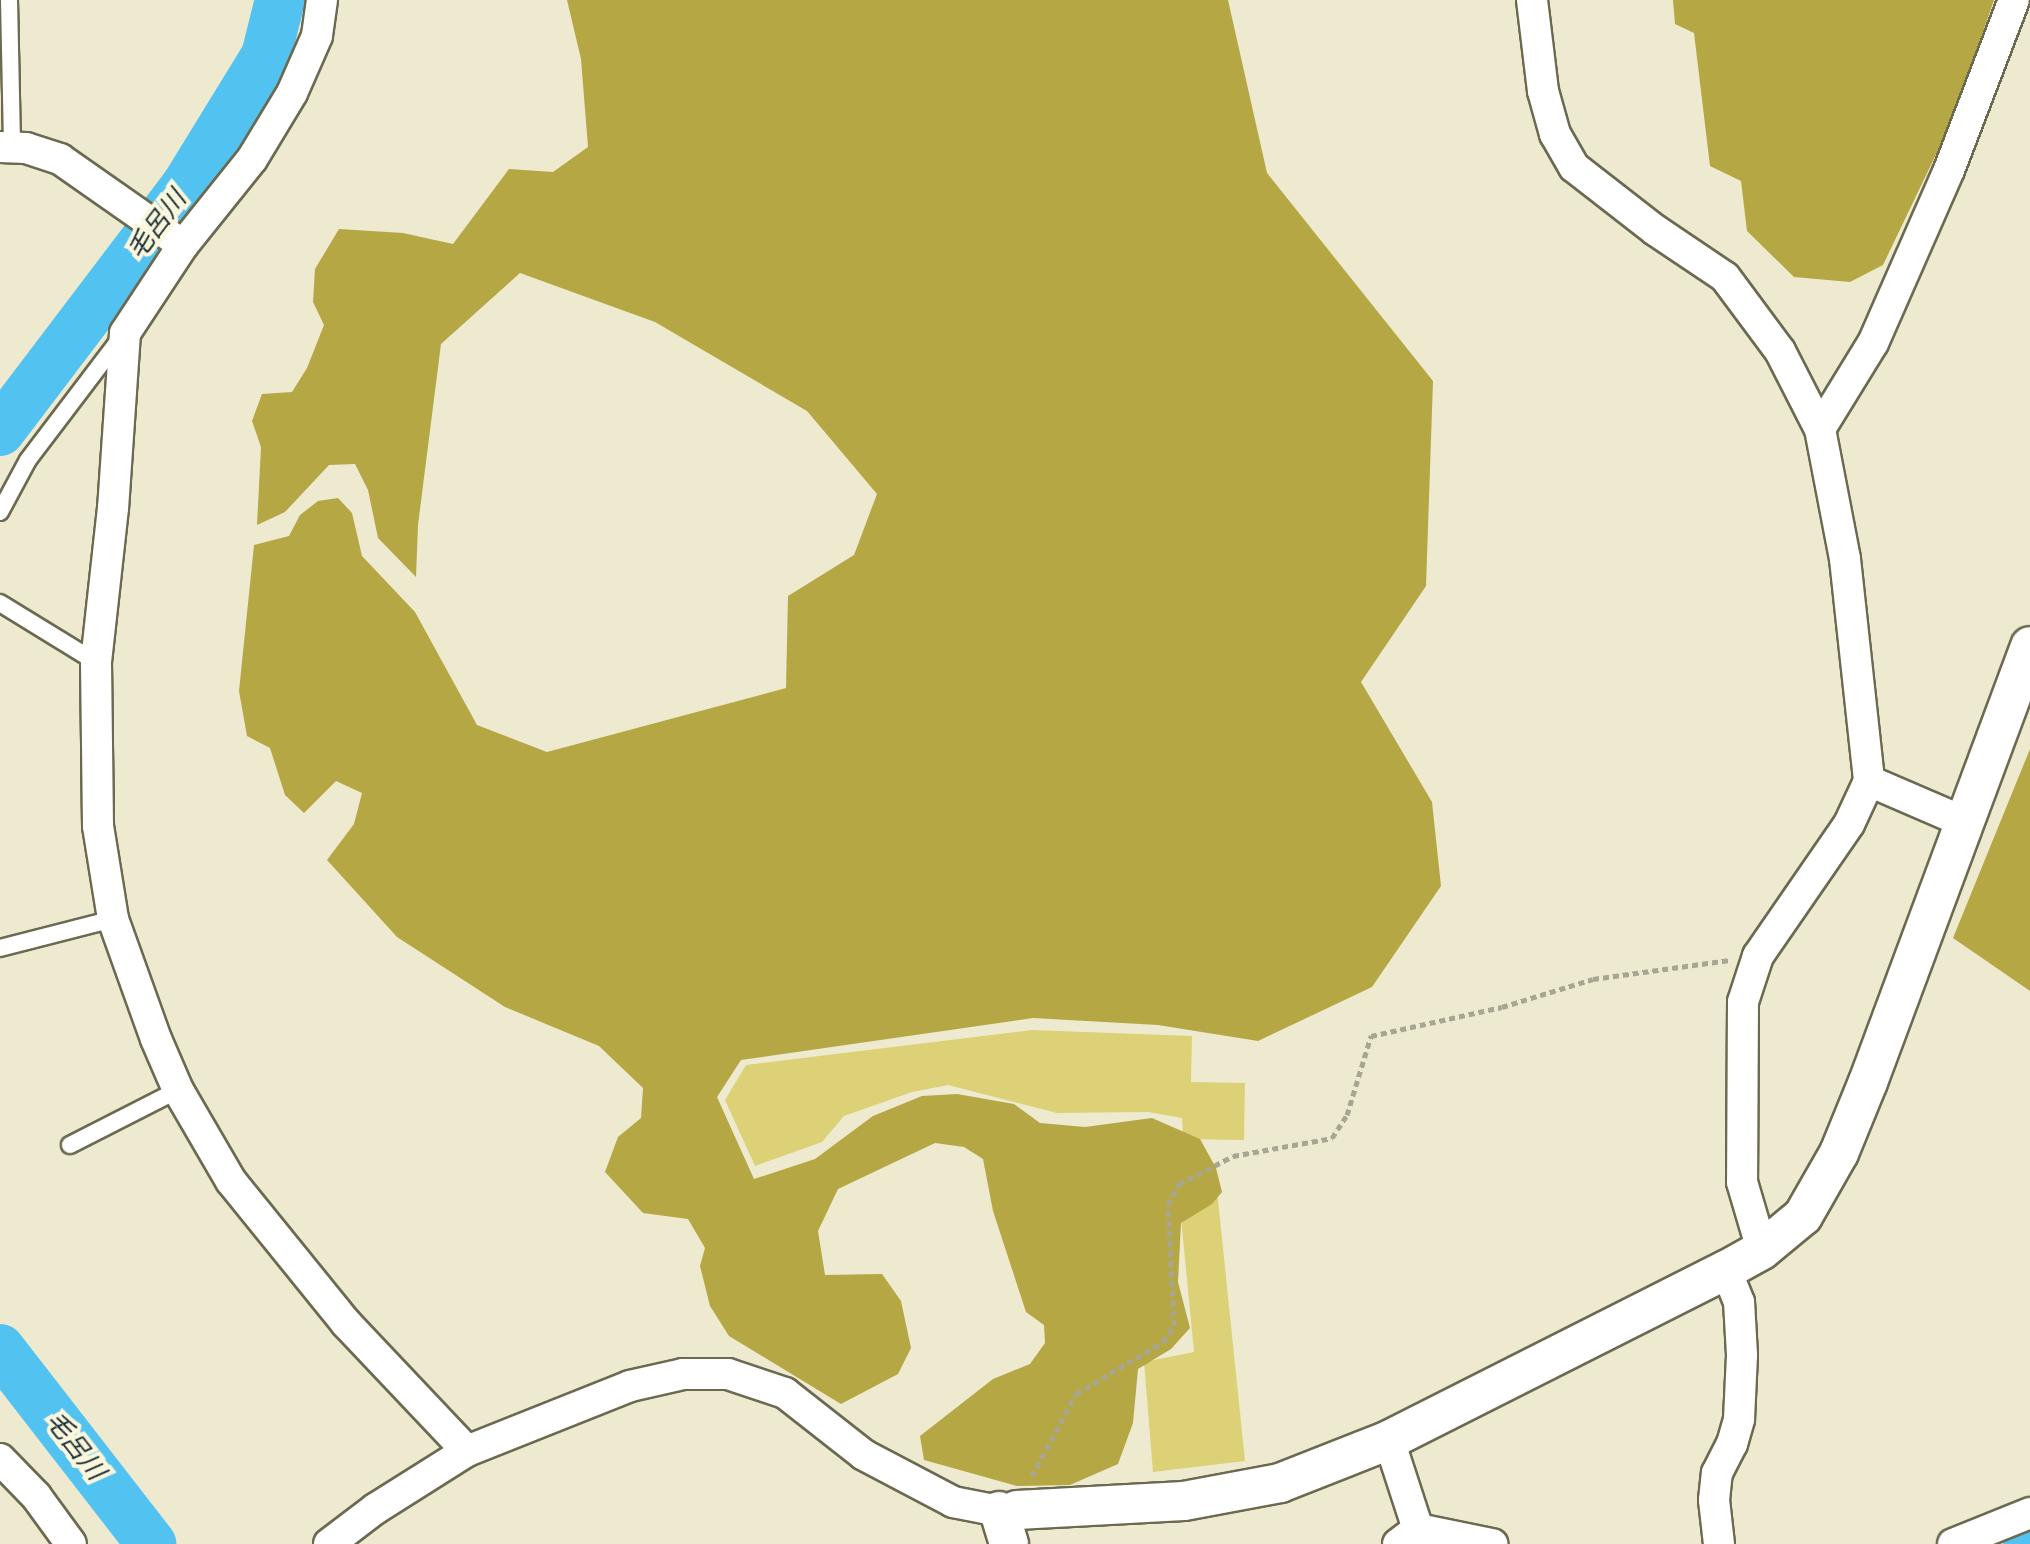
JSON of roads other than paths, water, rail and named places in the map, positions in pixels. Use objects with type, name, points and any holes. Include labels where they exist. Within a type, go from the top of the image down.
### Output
[{"type":"street","points":[[322,0],[317,36],[292,93],[252,159],[177,240],[125,333],[113,508],[96,662],[98,826],[113,919],[156,1039],[178,1090],[231,1181],[346,1323],[467,1451]]},
{"type":"street","points":[[1532,0],[1543,91],[1555,134],[1574,167],[1655,230],[1725,277],[1780,351],[1820,429],[1845,559],[1869,781],[1849,824],[1758,956],[1743,1002],[1740,1102],[1742,1182],[1762,1250]]},
{"type":"street","points":[[1820,429],[1873,343],[1949,170],[2014,0]]},
{"type":"street","points":[[6,147],[26,148],[60,159],[177,240]]},
{"type":"street","points":[[329,1544],[375,1509],[467,1451],[630,1386],[683,1374],[728,1374],[785,1393],[864,1455],[953,1502],[1008,1522],[1184,1501],[1266,1486],[1389,1440],[1726,1270],[1762,1250],[1803,1216],[1839,1153],[2030,646]]},
{"type":"street","points":[[1869,781],[1962,821]]},
{"type":"street","points":[[1719,1544],[1714,1500],[1717,1473],[1732,1444],[1739,1419],[1742,1355],[1739,1302],[1726,1270]]},
{"type":"street","points":[[1389,1440],[1408,1537],[1492,1544]]},
{"type":"street","points":[[0,1459],[36,1496],[71,1544]]},
{"type":"street","points":[[1953,1544],[2030,1513]]},
{"type":"lane","points":[[6,147],[9,0]]},
{"type":"lane","points":[[0,512],[28,460],[125,333]]},
{"type":"lane","points":[[0,603],[96,662]]},
{"type":"lane","points":[[0,948],[113,919]]},
{"type":"lane","points":[[70,1145],[178,1090]]},
{"type":"waterway","name":"毛呂川","points":[[0,431],[186,186],[266,56],[280,0]]},
{"type":"waterway","name":"毛呂川","points":[[0,1349],[151,1544]]}]
